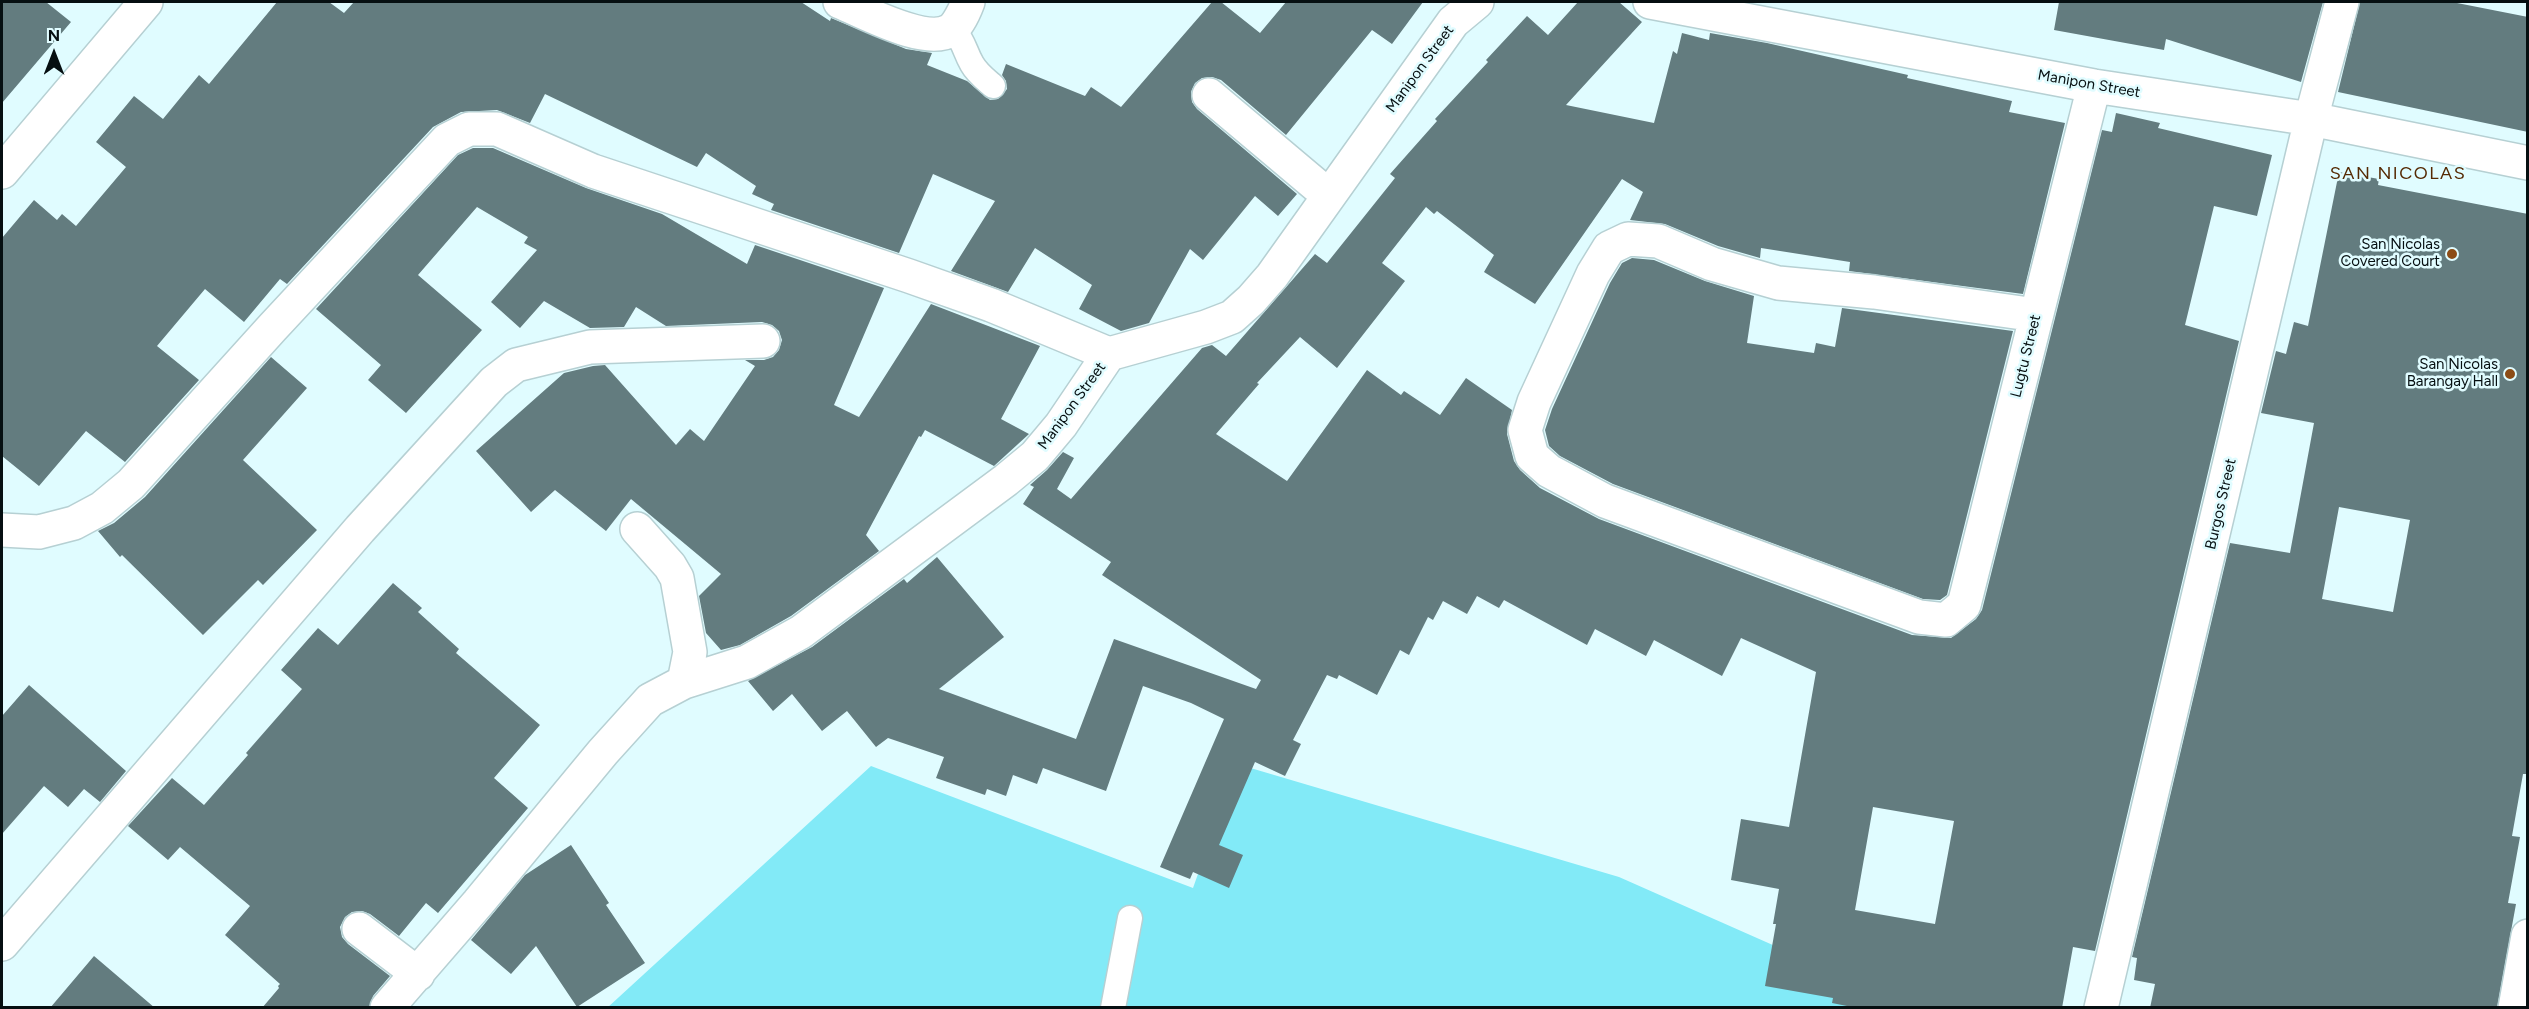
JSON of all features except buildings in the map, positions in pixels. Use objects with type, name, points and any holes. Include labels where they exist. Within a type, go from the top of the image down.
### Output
[{"type":"main road","points":[[2,172],[146,2]]},
{"type":"main road","points":[[840,2],[920,34],[939,35],[960,15]]},
{"type":"main road","name":"Manipon Street","points":[[387,1008],[603,752],[650,700],[684,682],[747,662],[801,632],[1005,480],[1035,456],[1061,425],[1109,354],[1206,327],[1232,317],[1251,300],[1272,276],[1454,22],[1477,2]]},
{"type":"main road","name":"Manipon Street","points":[[1651,2],[2094,86],[2311,119],[2528,163]]},
{"type":"main road","name":"Burgos Street","points":[[2102,1008],[2311,119],[2342,2]]},
{"type":"main road","name":"Lugtu Street","points":[[2036,315],[1874,292],[1778,283],[1712,264],[1658,241],[1628,239],[1609,248],[1593,274],[1534,402],[1525,430],[1532,456],[1549,471],[1605,501],[1919,617],[1947,620],[1964,605],[2094,86]]},
{"type":"main road","points":[[1209,95],[1329,196]]},
{"type":"main road","points":[[2,530],[39,532],[75,523],[102,508],[131,484],[447,140],[469,129],[496,129],[593,171],[920,279],[991,305],[1109,354]]},
{"type":"main road","points":[[2,944],[360,529],[494,382],[516,365],[590,347],[763,341]]},
{"type":"main road","points":[[637,529],[670,566],[677,578],[690,652],[684,682]]},
{"type":"main road","points":[[358,929],[418,974]]},
{"type":"main road","points":[[2521,990],[2528,936]]},
{"type":"lane","points":[[960,15],[963,41],[971,63],[978,74],[993,86]]},
{"type":"lane","points":[[1113,1008],[1130,918]]},
{"type":"shaded area","points":[[1237,764],[1619,877],[1913,1007],[607,1008],[871,766],[1193,888]]},
{"type":"place","name":"San Nicolas Covered Court","points":[[2452,254]]},
{"type":"place","name":"San Nicolas Barangay Hall","points":[[2510,374]]},
{"type":"district","name":"SAN NICOLAS","points":[[2398,174]]}]
